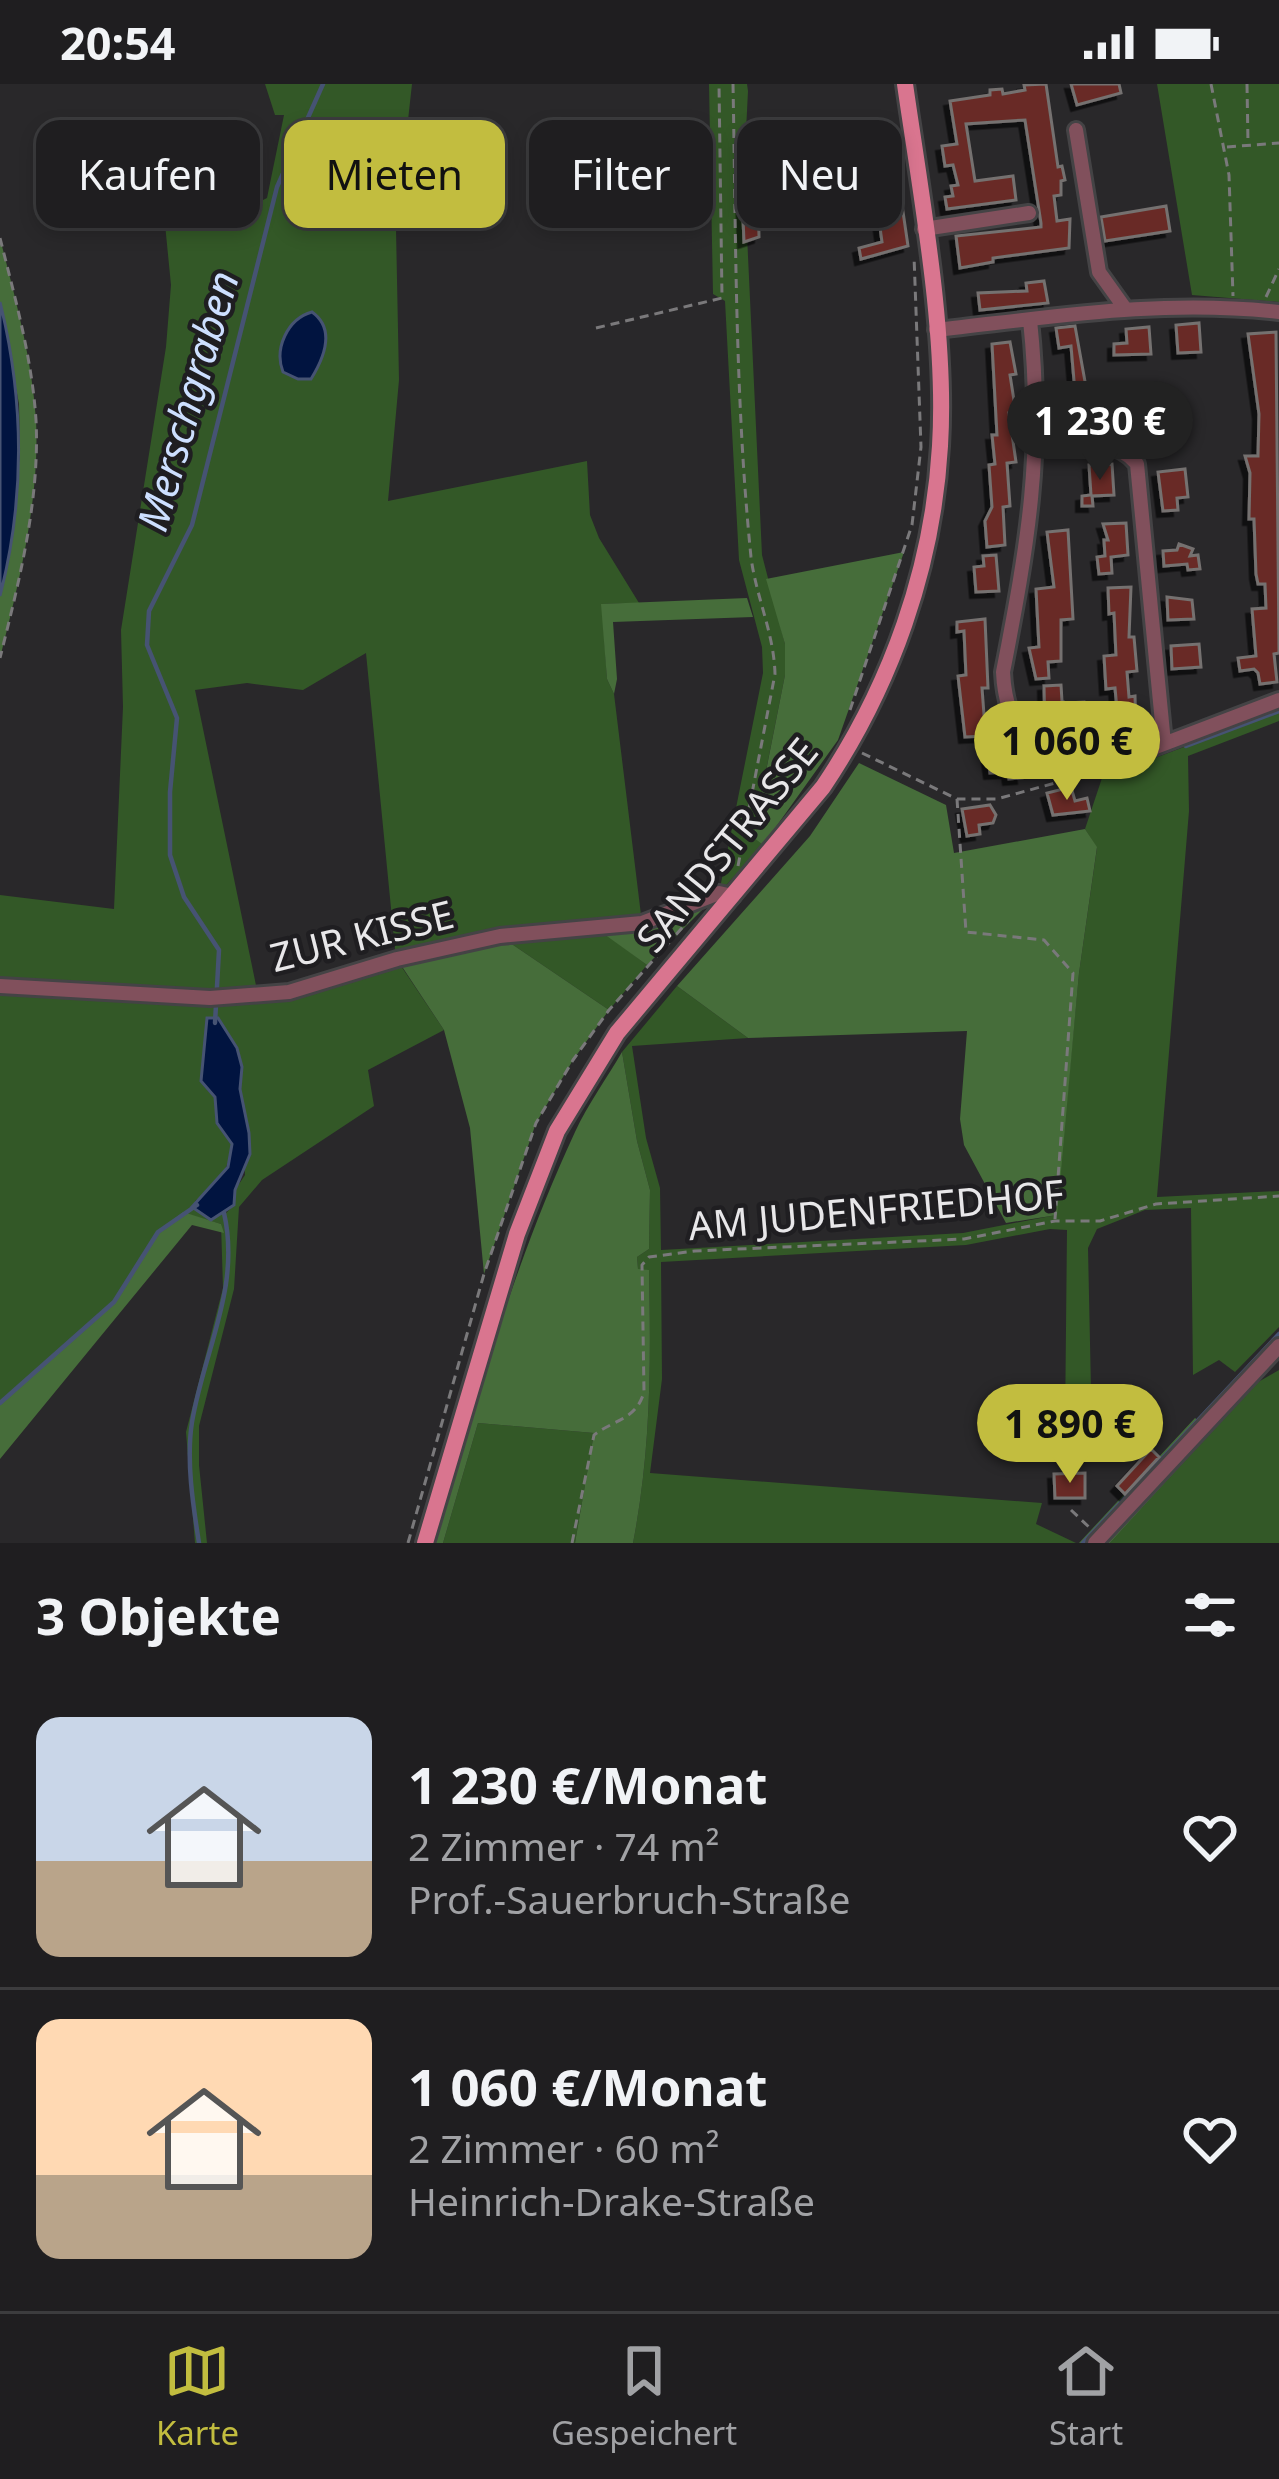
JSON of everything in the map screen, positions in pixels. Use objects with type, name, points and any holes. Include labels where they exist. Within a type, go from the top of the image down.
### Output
[{"type":"main road","name":"SANDSTRASSE","points":[[425,1543],[517,1234],[557,1131],[617,1033],[783,838],[850,747],[893,658],[931,527],[940,446],[936,330],[904,84]]},
{"type":"street","points":[[1076,130],[1099,272],[1124,307]]},
{"type":"street","points":[[924,230],[1029,214]]},
{"type":"street","points":[[936,330],[1124,307],[1279,312]]},
{"type":"street","points":[[1030,320],[1038,446],[1034,503],[1003,672],[1004,697],[1013,722],[1039,751],[1082,767],[1111,764],[1279,700]]},
{"type":"street","points":[[1038,446],[1108,444],[1128,453],[1142,475],[1164,742]]},
{"type":"street","name":"ZUR KISSE","points":[[0,986],[237,999],[290,992],[397,958],[500,936],[642,923],[719,893],[733,896]]},
{"type":"street","points":[[1095,1543],[1279,1346]]},
{"type":"path","points":[[596,328],[722,298],[719,84]]},
{"type":"path","points":[[734,84],[737,302],[751,556],[774,646],[775,674],[736,874]]},
{"type":"path","points":[[1211,84],[1232,211],[1233,297]]},
{"type":"path","points":[[1247,84],[1247,142]]},
{"type":"path","points":[[1225,147],[1279,142]]},
{"type":"path","points":[[0,238],[25,340],[36,423],[31,515],[0,658]]},
{"type":"path","points":[[844,724],[912,525],[921,447],[912,263]]},
{"type":"path","points":[[1261,310],[1279,269]]},
{"type":"path","points":[[850,747],[957,799],[997,799],[1071,780],[1082,767]]},
{"type":"path","points":[[957,799],[966,932],[1044,940],[1072,973],[1055,1221]]},
{"type":"path","points":[[609,1010],[692,916]]},
{"type":"path","name":"AM JUDENFRIEDHOF","points":[[572,1543],[594,1436],[640,1408],[644,1392],[642,1265],[649,1257],[964,1239],[1055,1221],[1100,1221],[1156,1204],[1279,1196]]},
{"type":"path","points":[[408,1543],[484,1274]]},
{"type":"path","points":[[1071,1510],[1089,1527]]},
{"type":"green space","points":[[265,84],[412,84],[408,120],[284,120],[284,228],[396,228],[399,380],[388,501],[587,461],[590,515],[639,603],[602,604],[607,679],[614,694],[642,923],[595,926],[647,965],[609,1010],[500,936],[397,960],[444,1030],[368,1070],[374,1106],[262,1180],[239,1207],[234,1289],[199,1426],[207,1543],[195,1543],[186,1432],[223,1288],[221,1224],[183,1213],[158,1232],[114,1302],[0,1403],[0,895],[114,909],[123,707],[121,630],[166,347],[171,285],[165,228],[260,228],[260,202],[267,198],[284,115],[275,115]],"holes":[[[366,653],[396,959],[258,995],[195,690],[247,683],[303,690]],[[223,1030],[237,1048],[242,1067],[245,1175],[235,1190],[234,1205],[225,1214],[195,1201],[221,1176],[231,1153],[232,1143],[217,1123],[215,1097],[207,1090]]]},
{"type":"green space","points":[[709,84],[747,84],[747,120],[737,120],[737,228],[747,228],[762,555],[785,644],[785,675],[753,836],[763,845],[719,893],[763,673],[762,647],[739,560],[725,301],[713,294]]},
{"type":"green space","points":[[1157,84],[1279,84],[1279,302],[1192,295]]},
{"type":"green space","points":[[0,238],[31,374],[36,450],[27,540],[0,658],[0,596],[20,456],[19,404],[0,302]]},
{"type":"green space","points":[[904,552],[838,740],[763,845],[753,837],[785,675],[785,644],[766,579]]},
{"type":"green space","points":[[747,598],[753,617],[613,622],[614,694],[607,679],[601,604]]},
{"type":"green space","points":[[1279,711],[1279,721],[1188,756],[1189,811],[1157,1197],[1279,1191],[1279,1327],[1235,1372],[1219,1360],[1193,1375],[1191,1208],[1145,1210],[1097,1229],[1088,1248],[1092,1437],[1065,1426],[1067,1230],[966,1245],[661,1262],[662,1379],[650,1473],[1042,1503],[1036,1524],[1076,1543],[633,1543],[650,1374],[649,1271],[638,1270],[637,1257],[649,1249],[650,1190],[622,1052],[677,986],[748,1038],[632,1046],[646,1138],[660,1188],[661,1250],[963,1233],[1056,1215],[1079,973],[1097,848],[1085,829],[1102,778]]},
{"type":"green space","points":[[859,763],[946,805],[954,853],[1085,829],[1097,847],[1079,973],[1057,1215],[1006,1223],[964,1145],[960,1119],[967,1031],[748,1038],[677,986],[810,836]]},
{"type":"green space","points":[[719,893],[647,965],[593,926],[642,923]]},
{"type":"green space","points":[[500,936],[609,1010],[536,1123],[484,1274],[470,1128],[444,1030],[397,959]]},
{"type":"green space","points":[[622,1052],[650,1190],[649,1249],[637,1257],[638,1269],[649,1270],[650,1374],[633,1543],[575,1543],[594,1433],[478,1423],[443,1543],[435,1543],[480,1386],[533,1232],[580,1122]]},
{"type":"green space","points":[[183,1212],[221,1224],[224,1233],[192,1225],[0,1459],[0,1403],[113,1302],[158,1232]]},
{"type":"green space","points":[[1279,1370],[1279,1543],[1110,1543],[1253,1385]]},
{"type":"green space","points":[[1195,1418],[1212,1431],[1110,1543],[1079,1543]]},
{"type":"green space","points":[[478,1423],[594,1433],[575,1543],[443,1543]]},
{"type":"water","points":[[0,302],[14,375],[18,449],[14,523],[0,596]]},
{"type":"water","points":[[312,312],[324,327],[325,344],[311,379],[298,379],[283,372],[280,354],[289,328]]},
{"type":"water","points":[[207,1018],[218,1018],[237,1048],[250,1154],[234,1205],[211,1220],[192,1207],[228,1167],[232,1144],[217,1123],[215,1097],[201,1081]]},
{"type":"building","points":[[1046,84],[1058,167],[1062,166],[1065,180],[1061,181],[1061,195],[1054,196],[1057,221],[1070,219],[1069,248],[993,258],[993,262],[960,268],[956,236],[1041,227],[1041,223],[1025,120],[966,124],[975,181],[1013,176],[1016,200],[947,209],[945,197],[953,196],[951,186],[958,185],[953,165],[945,166],[942,146],[957,144],[950,101],[990,95],[990,90],[1002,89],[1003,94],[1025,90],[1024,85]]},
{"type":"building","points":[[1071,84],[1119,84],[1121,93],[1077,105]]},
{"type":"building","points":[[902,205],[908,246],[861,259],[859,248],[882,242],[880,228],[902,228]]},
{"type":"building","points":[[1166,206],[1170,231],[1105,241],[1101,217]]},
{"type":"building","points":[[743,228],[759,228],[759,237],[744,242]]},
{"type":"building","points":[[1044,281],[1048,303],[980,310],[978,293],[1027,291],[1026,283]]},
{"type":"building","points":[[1199,323],[1201,352],[1178,353],[1176,325]]},
{"type":"building","points":[[1075,326],[1086,387],[1094,386],[1096,404],[1162,405],[1163,417],[1184,415],[1185,432],[1152,435],[1151,427],[1106,428],[1105,420],[1067,423],[1065,392],[1075,392],[1071,346],[1059,348],[1056,328]]},
{"type":"building","points":[[1149,327],[1151,354],[1114,355],[1114,344],[1127,343],[1126,329]]},
{"type":"building","points":[[1276,332],[1279,653],[1274,654],[1277,682],[1260,684],[1254,669],[1240,671],[1238,658],[1256,656],[1252,609],[1266,608],[1265,584],[1258,584],[1256,574],[1254,519],[1249,519],[1250,473],[1245,456],[1258,456],[1259,414],[1248,334]]},
{"type":"building","points":[[1010,342],[1016,413],[1009,413],[1016,462],[1007,463],[1010,506],[1003,507],[1005,545],[987,547],[985,521],[992,507],[989,465],[995,464],[992,435],[997,435],[992,344]]},
{"type":"building","points":[[1112,464],[1114,495],[1092,496],[1093,506],[1082,506],[1082,496],[1091,495],[1089,465]]},
{"type":"building","points":[[1185,469],[1188,497],[1177,498],[1178,510],[1163,511],[1158,472]]},
{"type":"building","points":[[1126,523],[1128,555],[1111,557],[1112,573],[1099,574],[1097,557],[1105,556],[1104,540],[1108,540],[1103,524]]},
{"type":"building","points":[[1068,530],[1073,619],[1061,620],[1061,661],[1048,662],[1049,678],[1036,679],[1029,648],[1039,647],[1036,589],[1054,587],[1047,532]]},
{"type":"building","points":[[1179,544],[1193,549],[1190,556],[1198,555],[1200,569],[1188,570],[1187,564],[1164,566],[1163,551],[1177,550]]},
{"type":"building","points":[[996,555],[999,591],[976,592],[974,567],[984,566],[983,556]]},
{"type":"building","points":[[1131,587],[1129,637],[1134,637],[1137,671],[1127,672],[1129,697],[1135,696],[1136,731],[1083,735],[1083,728],[1045,731],[1044,686],[1061,685],[1066,703],[1084,702],[1085,720],[1118,720],[1115,688],[1106,689],[1104,656],[1116,655],[1108,588]]},
{"type":"building","points":[[1167,597],[1192,600],[1194,619],[1168,620]]},
{"type":"building","points":[[985,619],[985,728],[996,728],[997,747],[1010,746],[1011,762],[1020,762],[1022,778],[1009,779],[1008,772],[990,773],[985,736],[965,737],[958,676],[966,675],[964,631],[957,632],[957,622]]},
{"type":"building","points":[[1199,644],[1201,667],[1172,669],[1171,646]]},
{"type":"building","points":[[1071,787],[1075,801],[1087,798],[1090,811],[1053,815],[1047,793]]},
{"type":"building","points":[[990,805],[996,815],[993,823],[979,825],[980,834],[967,836],[962,809]]},
{"type":"building","points":[[1151,1449],[1159,1457],[1125,1494],[1117,1486]]},
{"type":"building","points":[[1085,1473],[1085,1498],[1055,1498],[1054,1474]]},
{"type":"waterway","name":"Merschgraben","points":[[215,1023],[219,950],[184,897],[170,855],[177,718],[147,645],[149,611],[192,525],[277,187],[323,84]]},
{"type":"waterway","points":[[1186,746],[1279,711]]},
{"type":"waterway","name":"Merschgraben","points":[[0,1403],[114,1302],[158,1232],[197,1205]]},
{"type":"waterway","points":[[199,1543],[190,1437],[225,1293],[228,1240],[224,1213]]},
{"type":"waterway","points":[[1083,1543],[1279,1334]]}]
